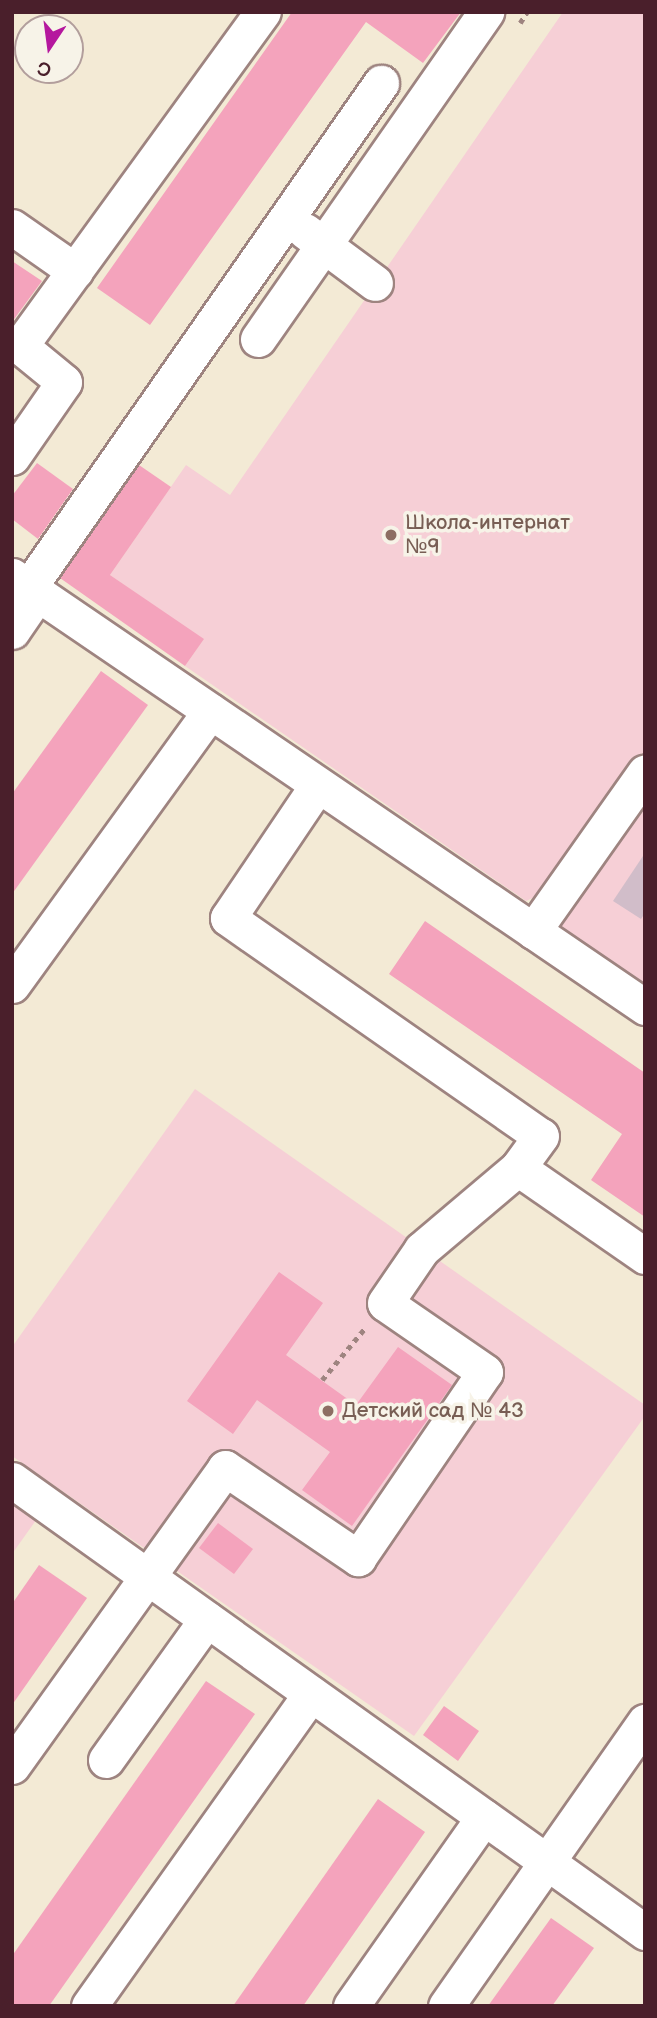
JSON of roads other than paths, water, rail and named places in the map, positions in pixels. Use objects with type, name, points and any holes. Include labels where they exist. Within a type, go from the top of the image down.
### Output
[{"type":"lane","points":[[12,457],[64,382],[20,346],[263,12]]},
{"type":"lane","points":[[258,339],[486,12]]},
{"type":"lane","points":[[12,631],[26,585],[381,83]]},
{"type":"lane","points":[[287,218],[375,283]]},
{"type":"lane","points":[[12,227],[75,271]]},
{"type":"lane","points":[[26,585],[317,786],[645,1007]]},
{"type":"lane","points":[[12,985],[211,711]]},
{"type":"lane","points":[[533,932],[645,772]]},
{"type":"lane","points":[[12,1766],[225,1468],[358,1558],[485,1372],[385,1303],[422,1249],[518,1168],[541,1136],[228,918],[317,786]]},
{"type":"lane","points":[[518,1168],[645,1256]]},
{"type":"lane","points":[[12,1480],[645,1932]]},
{"type":"lane","points":[[106,1760],[207,1619]]},
{"type":"lane","points":[[89,2006],[311,1694]]},
{"type":"lane","points":[[446,2006],[645,1722]]},
{"type":"lane","points":[[351,2006],[484,1817]]},
{"type":"place","name":"Школа-интернат №9","points":[[391,535]]},
{"type":"place","name":"Детский сад № 43","points":[[328,1411]]}]
